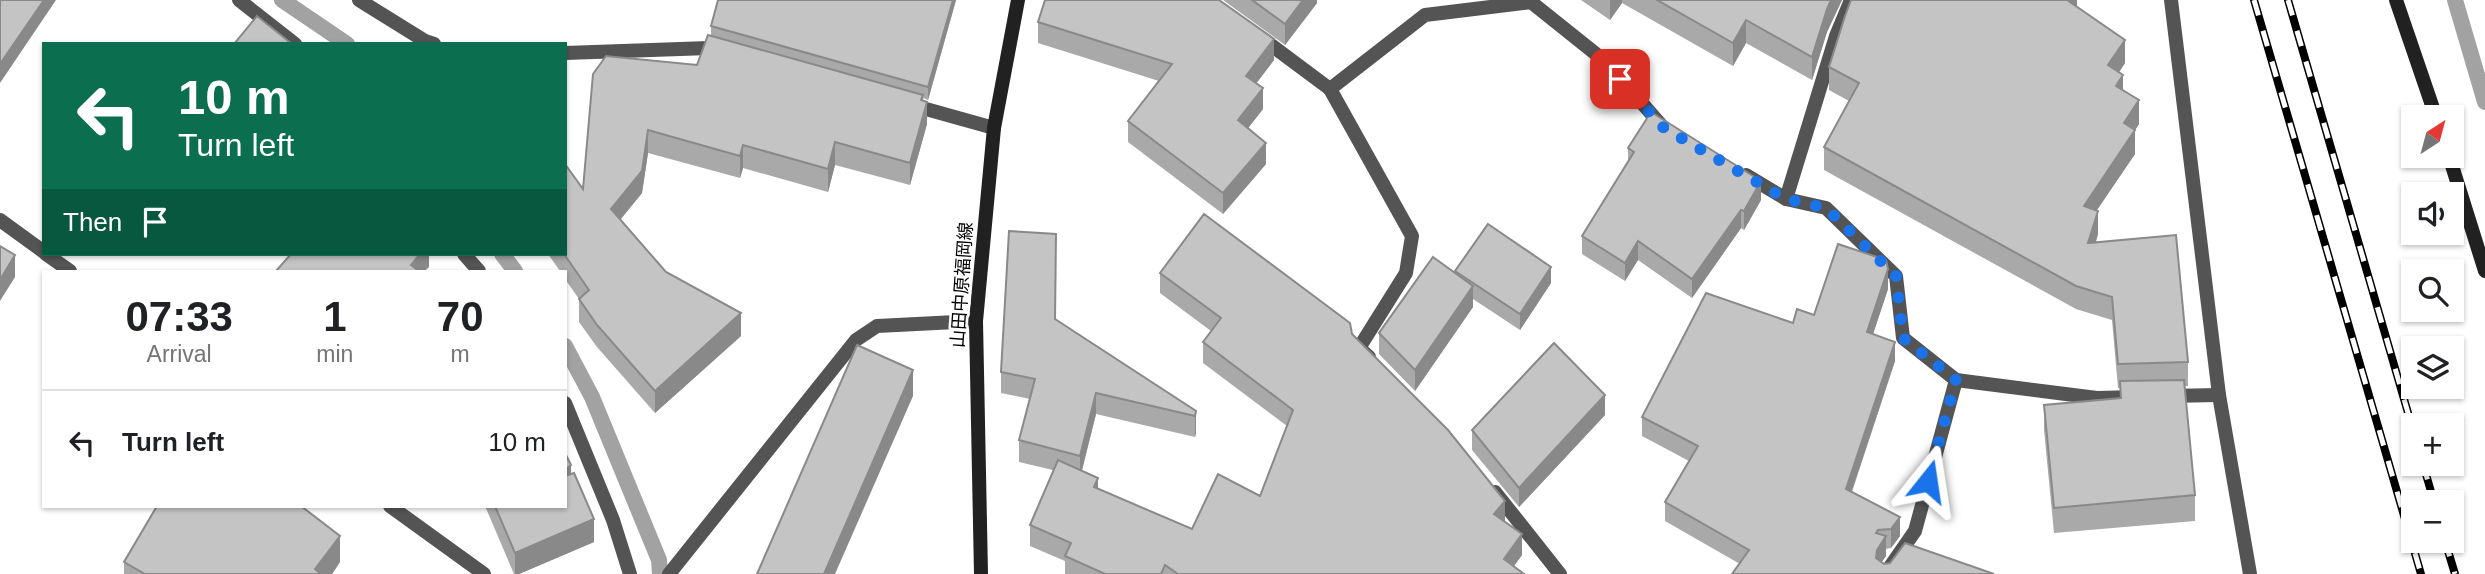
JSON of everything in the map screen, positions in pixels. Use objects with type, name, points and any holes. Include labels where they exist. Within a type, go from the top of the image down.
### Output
[{"type":"main road","name":"山田中原福岡線","points":[[981,574],[976,321],[994,128],[1018,0]]},
{"type":"main road","points":[[2396,0],[2432,105]]},
{"type":"main road","points":[[2453,168],[2485,271]]},
{"type":"street","points":[[239,0],[292,42]]},
{"type":"street","points":[[359,0],[428,42]]},
{"type":"street","points":[[1786,199],[1836,36],[1851,0]]},
{"type":"street","points":[[2171,0],[2219,395],[2250,574]]},
{"type":"street","points":[[1330,89],[1425,15],[1531,1],[1606,62],[1664,128],[1675,135]]},
{"type":"street","points":[[1247,27],[1330,89],[1412,236],[1406,273],[1359,348],[1378,367]]},
{"type":"street","points":[[567,53],[709,48],[735,56]]},
{"type":"street","points":[[891,99],[994,128]]},
{"type":"street","points":[[1731,167],[1786,199],[1826,208],[1896,276],[1903,338],[1956,380],[2097,398],[2219,395]]},
{"type":"street","points":[[0,220],[42,251]]},
{"type":"street","points":[[49,256],[69,270]]},
{"type":"street","points":[[466,256],[478,270]]},
{"type":"street","points":[[669,574],[856,340],[877,326],[976,321]]},
{"type":"street","points":[[1885,574],[1914,531],[1956,380]]},
{"type":"street","points":[[567,408],[613,520],[630,574]]},
{"type":"street","points":[[1482,476],[1560,574]]},
{"type":"street","points":[[393,508],[484,574]]},
{"type":"building","points":[[0,0],[44,0],[0,64]]},
{"type":"building","points":[[718,0],[953,0],[928,87],[711,26]]},
{"type":"building","points":[[1045,0],[1219,0],[1274,39],[1246,76],[1263,88],[1238,120],[1266,143],[1223,193],[1128,121],[1172,64],[1038,22]]},
{"type":"building","points":[[1252,0],[1303,0],[1285,24]]},
{"type":"building","points":[[1657,0],[1831,0],[1812,57],[1746,20],[1733,43]]},
{"type":"building","points":[[1851,0],[2067,0],[2125,40],[2108,65],[2123,75],[2116,86],[2139,100],[2124,123],[2135,130],[2084,206],[2098,211],[2088,243],[2176,235],[2188,362],[2118,364],[2112,297],[2076,286],[1824,147],[1859,83],[1829,67]]},
{"type":"building","points":[[257,16],[290,42],[236,42]]},
{"type":"building","points":[[708,35],[923,95],[921,100],[927,102],[910,163],[835,142],[828,169],[743,145],[740,156],[648,130],[642,171],[611,209],[666,272],[741,313],[655,391],[597,325],[579,299],[589,290],[565,256],[567,167],[583,189],[593,74],[606,56],[697,65]]},
{"type":"building","points":[[1651,112],[1761,181],[1744,211],[1741,210],[1692,279],[1638,241],[1625,263],[1582,236],[1634,152],[1628,148]]},
{"type":"building","points":[[1204,214],[1350,323],[1352,334],[1448,430],[1505,501],[1494,514],[1522,534],[1504,559],[1524,574],[1178,574],[1165,565],[1161,574],[1105,574],[1065,556],[1071,543],[1030,525],[1058,460],[1098,478],[1094,487],[1192,529],[1218,474],[1260,496],[1293,410],[1203,342],[1221,318],[1160,273]]},
{"type":"building","points":[[1488,224],[1551,267],[1520,314],[1455,271]]},
{"type":"building","points":[[1009,231],[1056,234],[1055,319],[1196,411],[1195,416],[1096,393],[1080,456],[1019,440],[1035,379],[1001,372]]},
{"type":"building","points":[[1838,244],[1886,260],[1888,269],[1867,332],[1895,342],[1846,489],[1900,517],[1891,529],[1878,530],[1876,533],[1886,536],[1877,550],[1876,558],[1884,564],[1890,563],[1905,543],[1994,574],[1732,574],[1749,550],[1665,502],[1698,446],[1642,417],[1706,293],[1793,323],[1797,309],[1814,315]]},
{"type":"building","points":[[0,246],[15,255],[0,280]]},
{"type":"building","points":[[289,256],[418,256],[411,265],[418,270],[277,270]]},
{"type":"building","points":[[1433,257],[1473,286],[1415,370],[1379,333]]},
{"type":"building","points":[[1554,343],[1605,395],[1519,488],[1472,430]]},
{"type":"building","points":[[857,345],[913,370],[824,574],[757,574]]},
{"type":"building","points":[[2184,380],[2195,495],[2054,508],[2044,405],[2121,398],[2120,381]]},
{"type":"building","points":[[574,473],[594,519],[515,553],[496,508],[567,508],[567,475]]},
{"type":"building","points":[[156,508],[304,508],[340,536],[315,569],[321,574],[145,574],[124,562]]},
{"type":"waterway","points":[[282,0],[344,42]]},
{"type":"waterway","points":[[2455,0],[2485,102]]},
{"type":"waterway","points":[[504,256],[514,270]]},
{"type":"waterway","points":[[567,350],[592,397],[659,560],[660,574]]},
{"type":"railway","points":[[2254,0],[2421,574]]},
{"type":"railway","points":[[2288,0],[2408,413]]},
{"type":"railway","points":[[2426,476],[2431,490]]},
{"type":"railway","points":[[2449,553],[2455,574]]},
{"type":"route","points":[[1620,79],[1664,128],[1786,199],[1826,208],[1896,276],[1903,338],[1956,380],[1928,481]]}]
